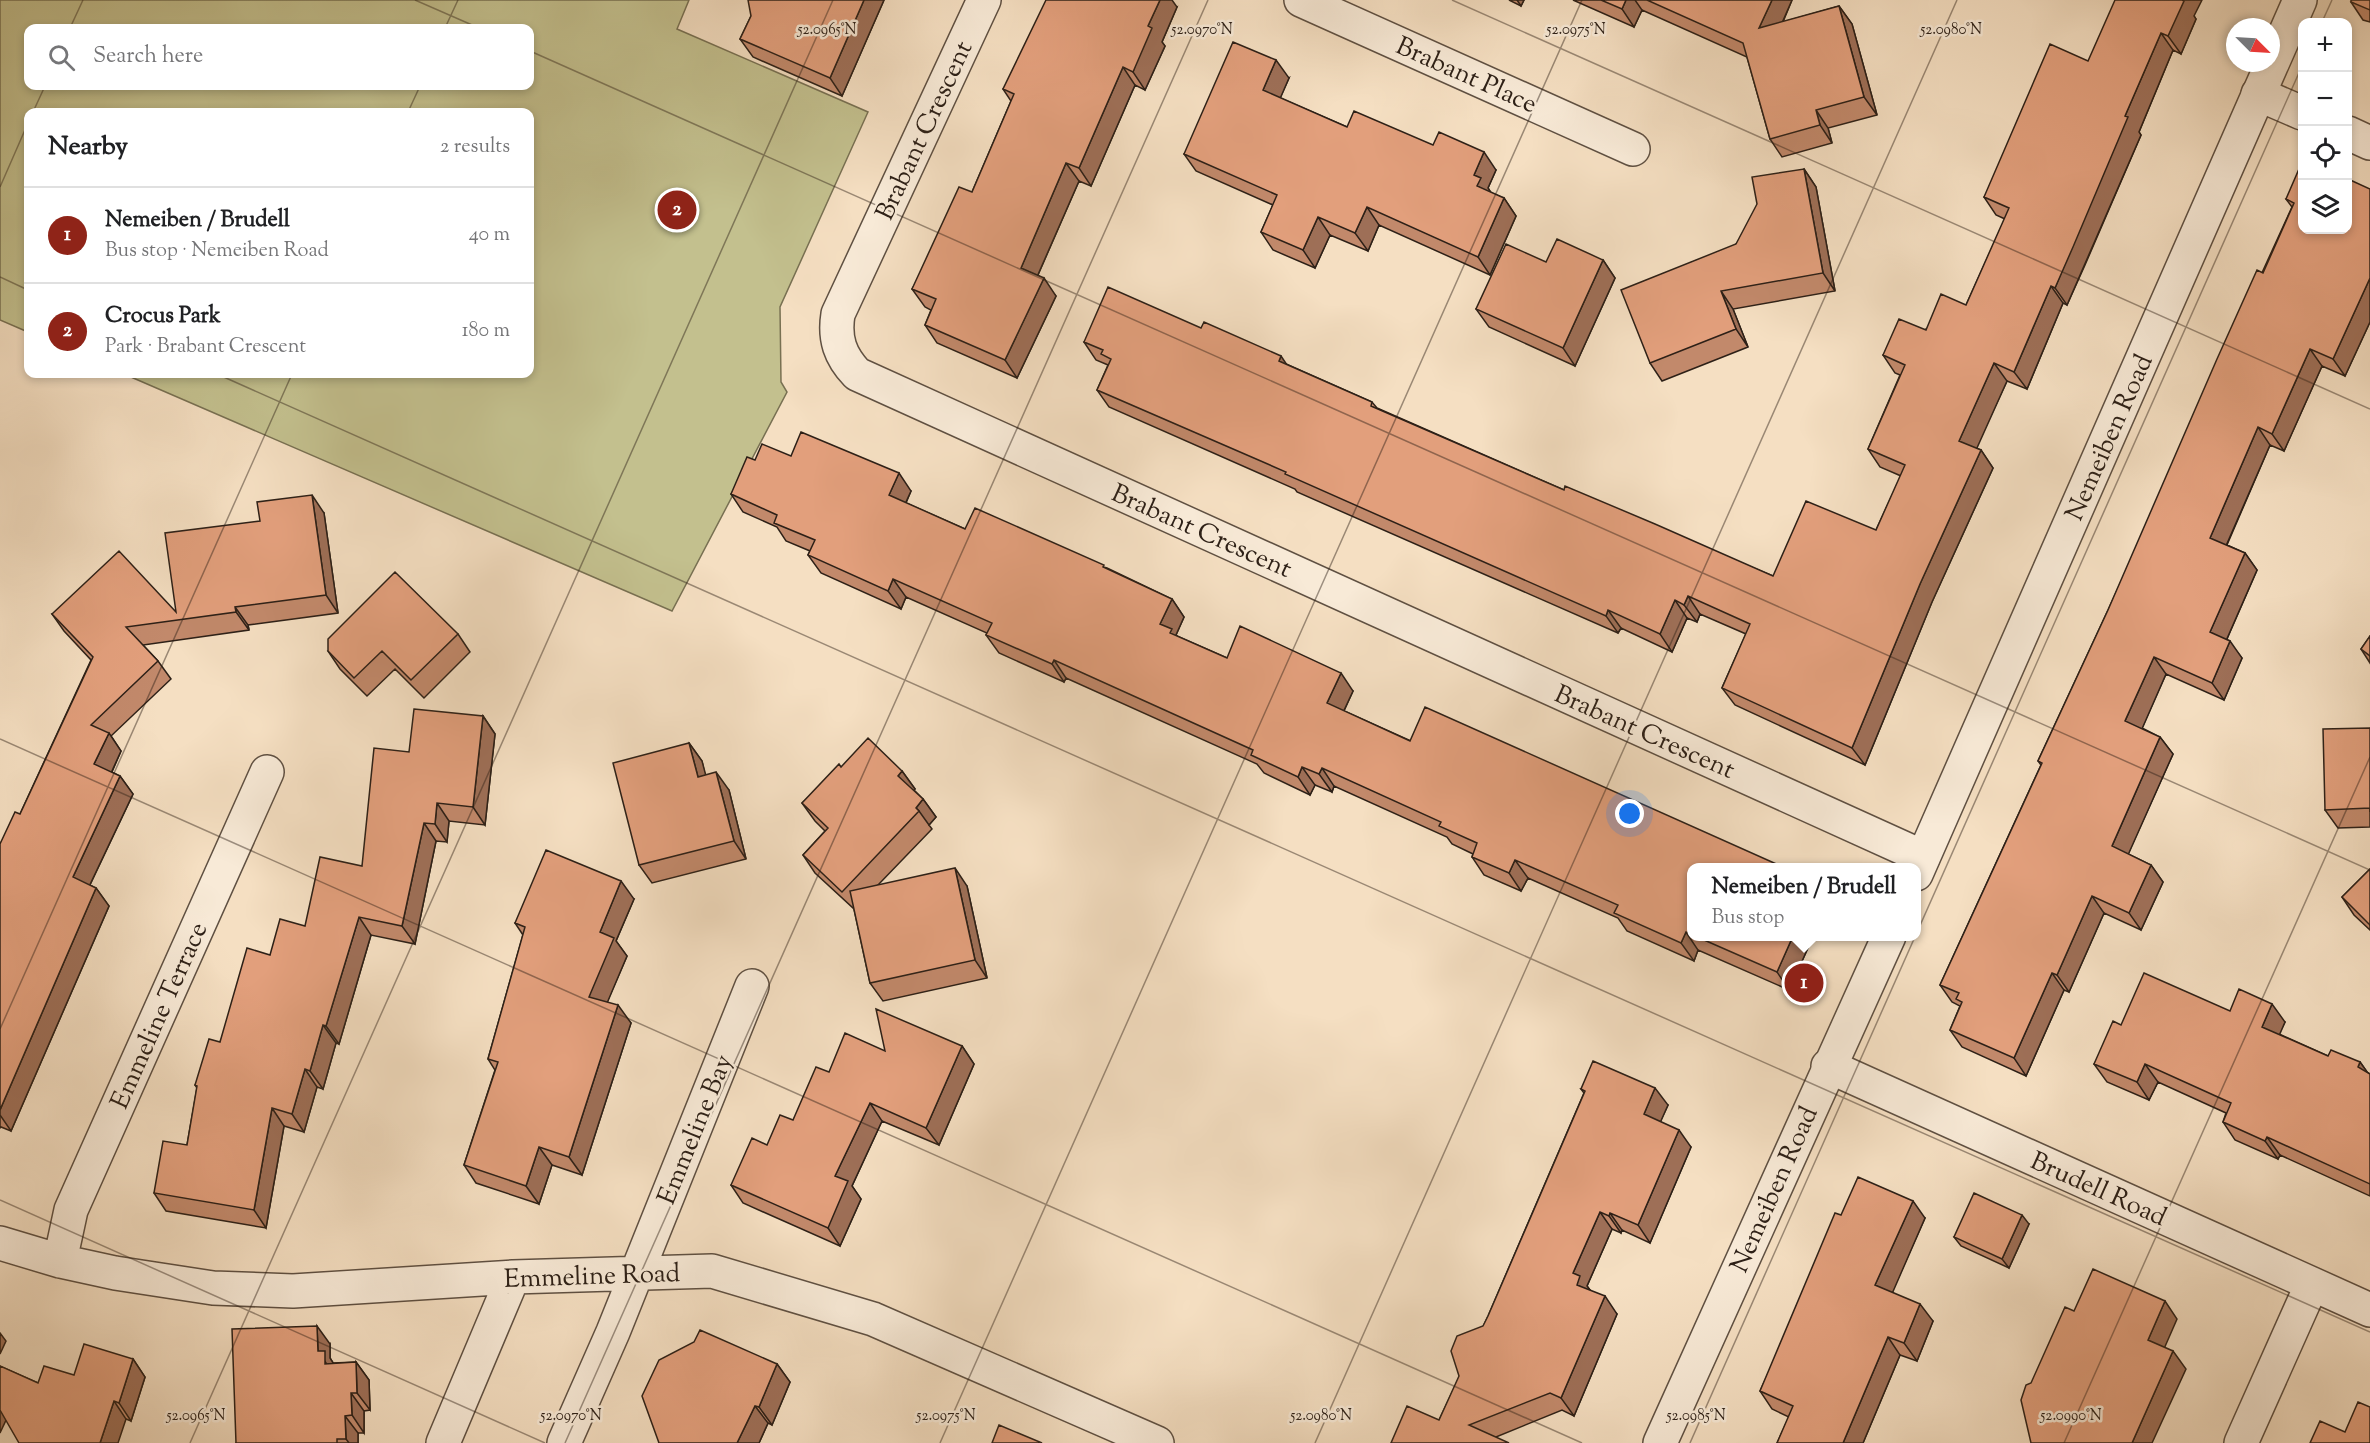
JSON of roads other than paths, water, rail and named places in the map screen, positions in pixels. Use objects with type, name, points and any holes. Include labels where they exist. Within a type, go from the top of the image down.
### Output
[{"type":"street","name":"Brabant Crescent","points":[[984,0],[838,314],[836,328],[841,357],[857,374],[1914,863]]},
{"type":"street","name":"Brabant Place","points":[[1301,0],[1633,149]]},
{"type":"street","name":"Nemeiben Road","points":[[1921,864],[2300,0]]},
{"type":"street","points":[[2258,94],[2298,111]]},
{"type":"street","points":[[2352,135],[2370,143]]},
{"type":"street","name":"Emmeline Terrace","points":[[60,1261],[70,1210],[267,772]]},
{"type":"street","name":"Nemeiben Road","points":[[1660,1443],[1828,1066],[1887,941]]},
{"type":"street","name":"Emmeline Bay","points":[[564,1443],[613,1332],[752,987]]},
{"type":"street","name":"Brudell Road","points":[[1828,1066],[2370,1310]]},
{"type":"street","name":"Emmeline Road","points":[[0,1243],[60,1261],[138,1277],[224,1289],[293,1291],[513,1277],[712,1271],[873,1319],[1157,1443]]},
{"type":"street","points":[[443,1443],[513,1277]]},
{"type":"street","points":[[2241,1443],[2312,1284]]},
{"type":"place","name":"Crocus Park","points":[[677,210]]},
{"type":"place","name":"Nemeiben / Brudell","points":[[1804,983]]}]
